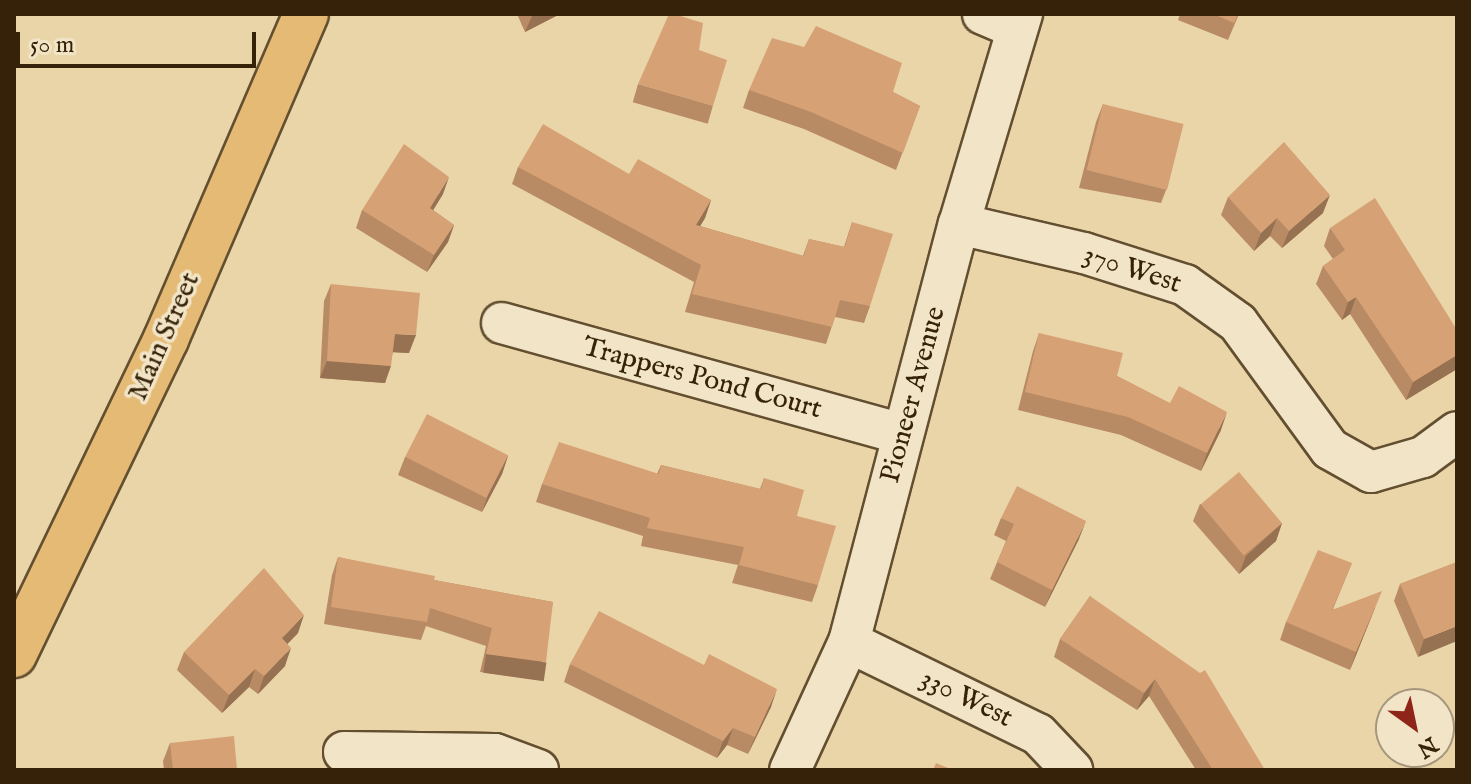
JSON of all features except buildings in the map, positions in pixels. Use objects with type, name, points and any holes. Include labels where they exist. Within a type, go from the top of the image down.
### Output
[{"type":"highway","name":"Main Street","points":[[14,655],[166,339],[306,14]]},
{"type":"street","name":"Pioneer Avenue","points":[[790,770],[849,642],[959,224],[1007,19]]},
{"type":"street","name":"370 West","points":[[959,224],[1084,253],[1185,285],[1238,323],[1330,449],[1371,472],[1423,457],[1457,432]]},
{"type":"street","name":"Trappers Pond Court","points":[[502,323],[903,434]]},
{"type":"street","name":"330 West","points":[[849,642],[1038,734],[1072,770]]},
{"type":"street","points":[[344,752],[495,754],[538,770]]}]
